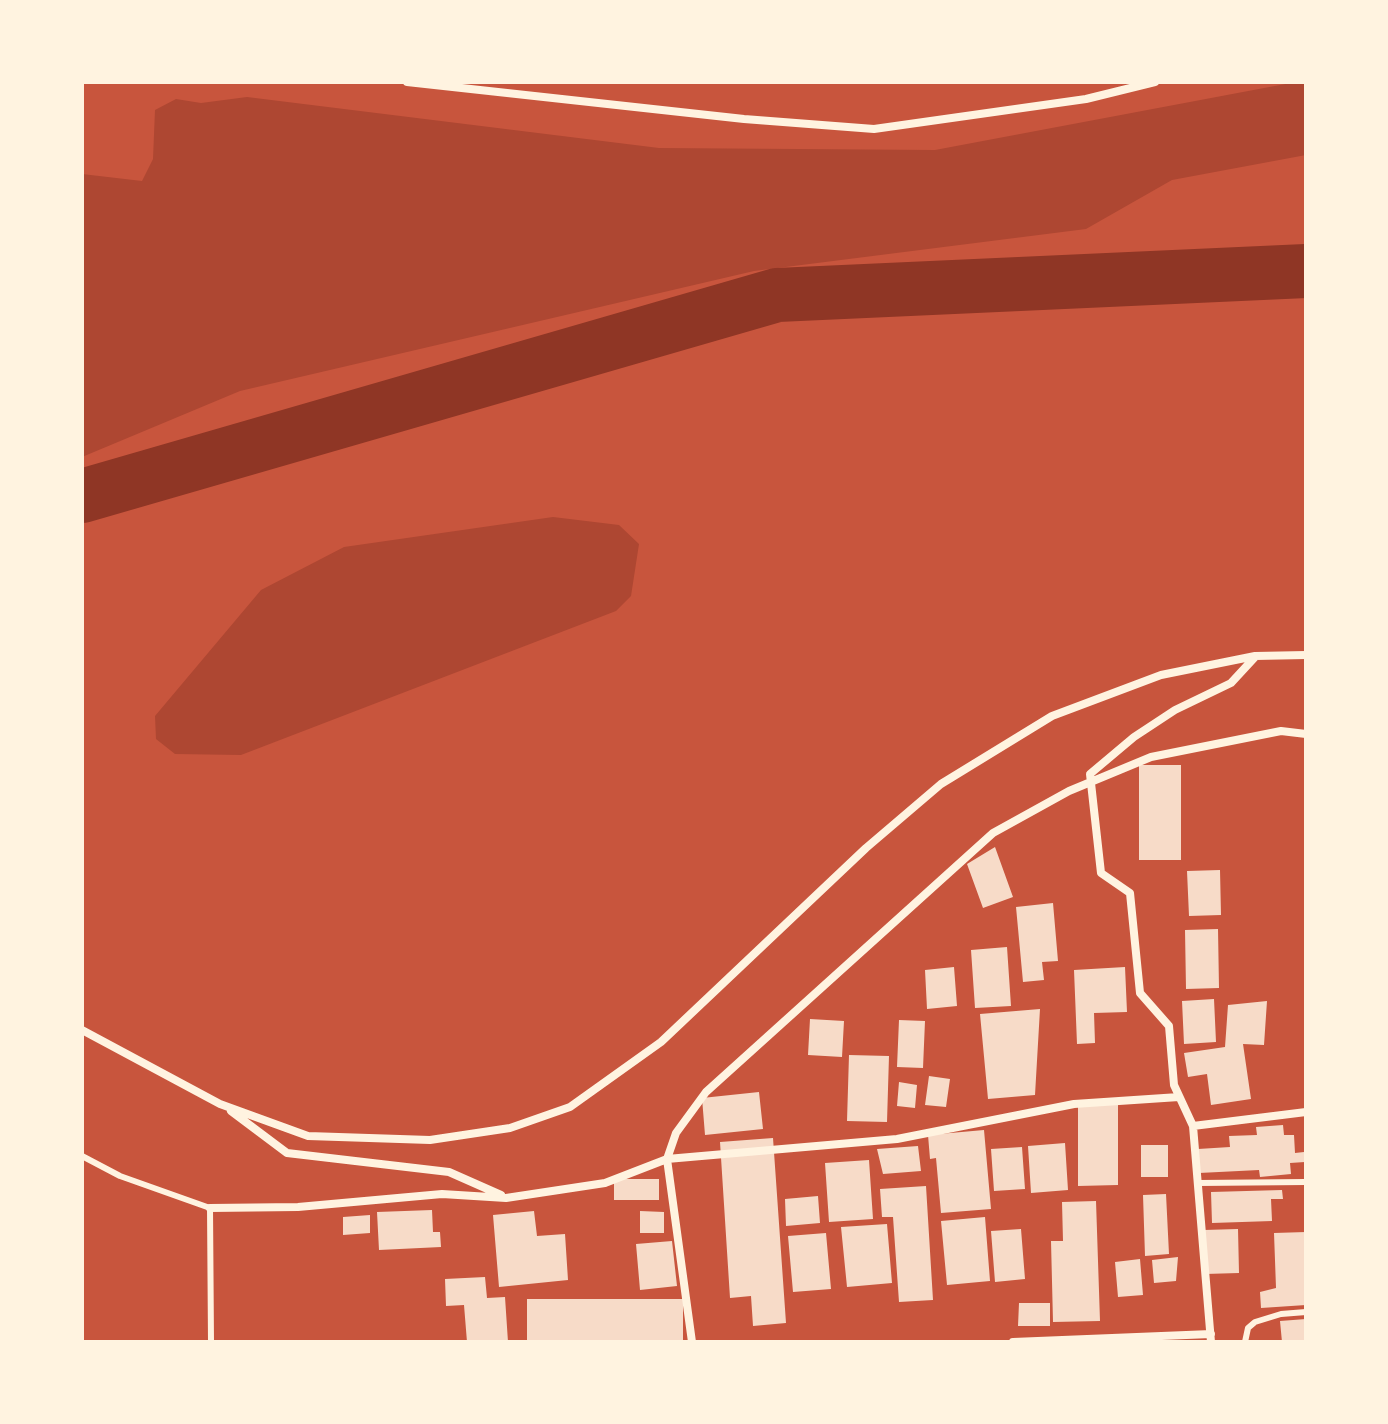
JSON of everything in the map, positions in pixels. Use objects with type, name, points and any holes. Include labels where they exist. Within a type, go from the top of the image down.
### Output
[{"type":"street","points":[[407,82],[744,119],[874,129],[1086,99],[1155,82]]},
{"type":"street","points":[[220,1104],[308,1136],[430,1140],[510,1128],[570,1107],[661,1042],[866,848],[941,784],[1052,716],[1161,675],[1255,656],[1306,655]]},
{"type":"street","points":[[1013,1342],[1211,1338],[1193,1126],[1174,1085],[1169,1026],[1140,993],[1130,893],[1101,873],[1090,774],[1134,737],[1175,710],[1231,683],[1255,656]]},
{"type":"street","points":[[692,1342],[667,1159],[676,1133],[706,1092],[993,833],[1069,791],[1151,757],[1281,731],[1306,734]]},
{"type":"street","points":[[82,1030],[220,1104],[287,1153],[449,1172],[506,1198]]},
{"type":"street","points":[[210,1208],[298,1207],[442,1194],[506,1198],[605,1183],[667,1159],[897,1139],[1074,1104],[1179,1097]]},
{"type":"street","points":[[1193,1126],[1306,1112]]},
{"type":"lane","points":[[82,1156],[120,1176],[210,1208],[211,1342]]},
{"type":"lane","points":[[1198,1183],[1306,1182]]},
{"type":"lane","points":[[1245,1342],[1248,1328],[1255,1322],[1281,1314],[1306,1312]]},
{"type":"shaded area","points":[[1306,82],[1306,155],[1172,180],[1086,229],[754,271],[240,391],[82,457],[82,174],[142,181],[153,159],[155,110],[176,99],[201,103],[247,97],[659,148],[935,150]]},
{"type":"shaded area","points":[[553,517],[619,525],[639,544],[631,596],[616,611],[241,755],[175,754],[156,739],[155,716],[261,590],[344,547]]},
{"type":"building","points":[[1139,765],[1181,765],[1181,860],[1139,860]]},
{"type":"building","points":[[995,847],[1013,897],[983,908],[967,864]]},
{"type":"building","points":[[1220,870],[1221,915],[1189,916],[1187,871]]},
{"type":"building","points":[[1053,903],[1058,961],[1042,962],[1044,980],[1023,982],[1016,907]]},
{"type":"building","points":[[1218,929],[1219,988],[1186,989],[1185,930]]},
{"type":"building","points":[[1007,947],[1011,1006],[975,1008],[971,950]]},
{"type":"building","points":[[954,967],[957,1006],[927,1009],[925,970]]},
{"type":"building","points":[[1125,967],[1127,1012],[1094,1013],[1095,1043],[1077,1044],[1074,970]]},
{"type":"building","points":[[1214,999],[1216,1042],[1184,1044],[1182,1001]]},
{"type":"building","points":[[1267,1001],[1264,1045],[1243,1044],[1251,1099],[1211,1105],[1207,1074],[1188,1077],[1184,1053],[1225,1047],[1228,1005]]},
{"type":"building","points":[[1040,1009],[1035,1095],[988,1099],[980,1014]]},
{"type":"building","points":[[810,1019],[844,1021],[842,1057],[808,1055]]},
{"type":"building","points":[[899,1020],[925,1021],[923,1068],[897,1067]]},
{"type":"building","points":[[849,1055],[889,1056],[887,1122],[847,1121]]},
{"type":"building","points":[[929,1076],[950,1079],[946,1107],[925,1105]]},
{"type":"building","points":[[899,1082],[917,1085],[915,1108],[897,1106]]},
{"type":"building","points":[[759,1092],[763,1129],[705,1135],[702,1098]]},
{"type":"building","points":[[1118,1102],[1118,1185],[1078,1186],[1078,1103]]},
{"type":"building","points":[[1283,1125],[1284,1135],[1294,1135],[1295,1153],[1304,1152],[1305,1162],[1290,1163],[1291,1174],[1260,1177],[1259,1170],[1199,1173],[1198,1149],[1230,1147],[1229,1136],[1257,1135],[1256,1127]]},
{"type":"building","points":[[984,1130],[991,1209],[941,1213],[936,1158],[930,1159],[928,1135]]},
{"type":"building","points":[[773,1138],[786,1323],[753,1326],[751,1296],[730,1298],[720,1142]]},
{"type":"building","points":[[1065,1143],[1068,1190],[1031,1193],[1028,1146]]},
{"type":"building","points":[[1141,1145],[1168,1145],[1168,1177],[1141,1177]]},
{"type":"building","points":[[918,1146],[921,1171],[883,1174],[877,1149]]},
{"type":"building","points":[[1022,1147],[1025,1189],[994,1191],[991,1149]]},
{"type":"building","points":[[869,1160],[873,1219],[829,1222],[825,1163]]},
{"type":"building","points":[[614,1179],[659,1179],[659,1200],[614,1200]]},
{"type":"building","points":[[926,1186],[933,1300],[899,1302],[893,1217],[882,1217],[880,1189]]},
{"type":"building","points":[[1282,1190],[1283,1199],[1271,1199],[1272,1221],[1212,1223],[1211,1192]]},
{"type":"building","points":[[1166,1194],[1169,1254],[1145,1256],[1143,1195]]},
{"type":"building","points":[[818,1196],[820,1223],[786,1226],[785,1199]]},
{"type":"building","points":[[1096,1201],[1100,1321],[1053,1322],[1051,1241],[1063,1241],[1062,1202]]},
{"type":"building","points":[[432,1210],[433,1232],[440,1232],[441,1247],[379,1250],[377,1212]]},
{"type":"building","points":[[534,1211],[537,1236],[565,1234],[568,1280],[499,1287],[493,1215]]},
{"type":"building","points":[[640,1211],[664,1212],[664,1233],[640,1233]]},
{"type":"building","points":[[370,1215],[370,1233],[343,1235],[343,1217]]},
{"type":"building","points":[[985,1217],[990,1281],[947,1285],[941,1221]]},
{"type":"building","points":[[887,1224],[892,1283],[847,1287],[841,1227]]},
{"type":"building","points":[[1021,1229],[1025,1279],[995,1282],[991,1231]]},
{"type":"building","points":[[1238,1229],[1239,1273],[1205,1274],[1204,1230]]},
{"type":"building","points":[[1306,1232],[1306,1305],[1261,1308],[1260,1292],[1276,1288],[1274,1233]]},
{"type":"building","points":[[826,1233],[831,1289],[793,1292],[788,1236]]},
{"type":"building","points":[[672,1241],[677,1286],[640,1290],[636,1244]]},
{"type":"building","points":[[1178,1257],[1176,1281],[1154,1283],[1152,1260]]},
{"type":"building","points":[[1140,1259],[1143,1295],[1118,1297],[1115,1262]]},
{"type":"building","points":[[485,1277],[487,1298],[505,1297],[508,1342],[467,1342],[464,1305],[446,1306],[445,1279]]},
{"type":"building","points":[[527,1299],[683,1299],[683,1342],[527,1342]]},
{"type":"building","points":[[1019,1303],[1050,1303],[1050,1326],[1018,1326]]},
{"type":"building","points":[[1306,1319],[1306,1342],[1282,1342],[1280,1321]]},
{"type":"waterway","points":[[82,496],[777,295],[1306,271]]}]
